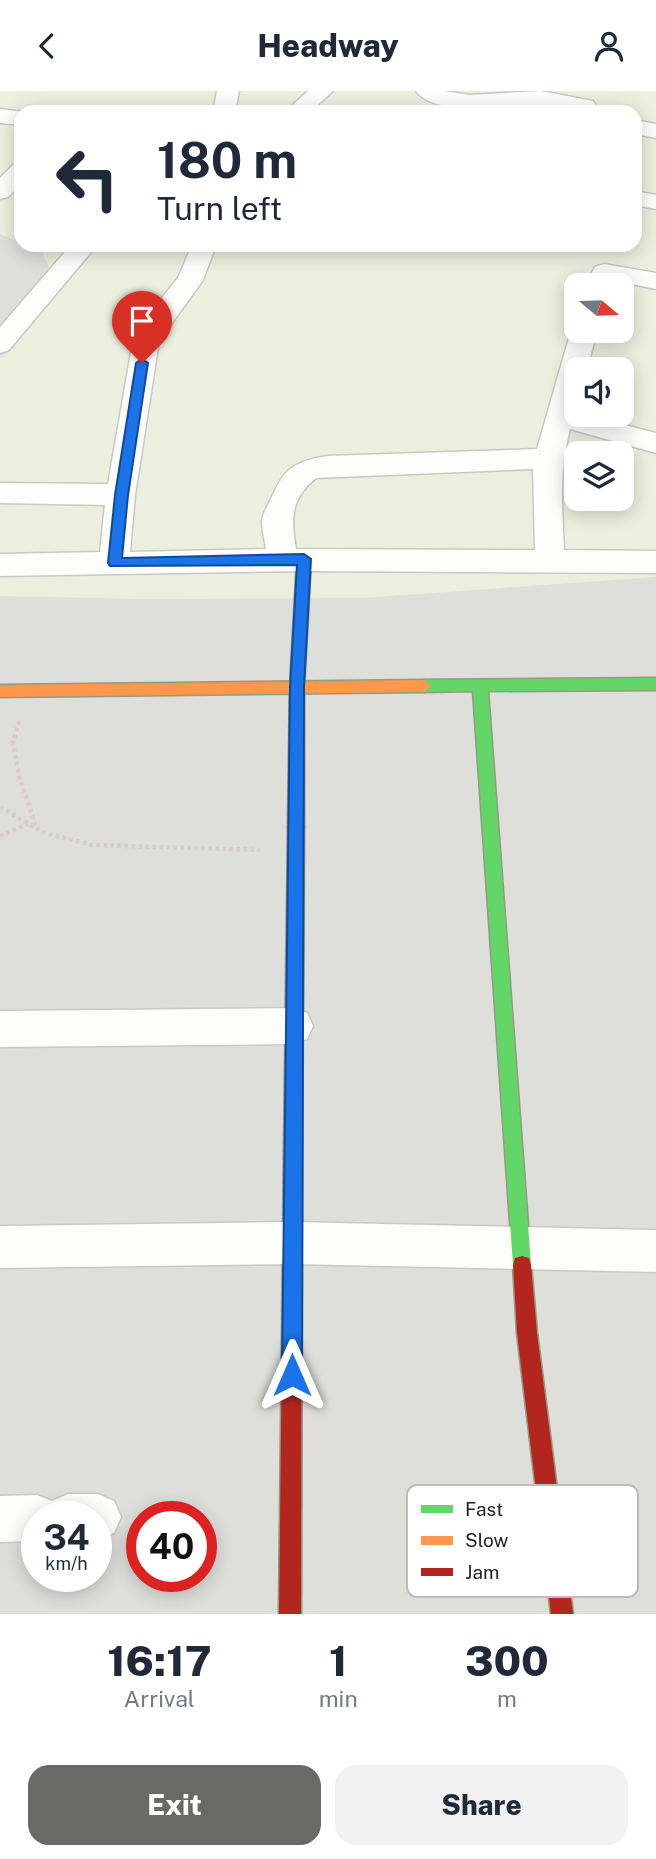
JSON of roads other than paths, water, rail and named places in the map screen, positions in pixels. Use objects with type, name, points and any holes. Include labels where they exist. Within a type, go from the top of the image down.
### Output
[{"type":"street","points":[[305,105],[322,91]]},
{"type":"street","points":[[427,91],[457,103],[539,98],[586,105]]},
{"type":"street","points":[[0,192],[14,177]]},
{"type":"street","points":[[0,344],[78,252]]},
{"type":"street","points":[[114,563],[121,495],[146,341],[161,316],[190,280],[201,252]]},
{"type":"street","points":[[634,276],[656,281]]},
{"type":"street","points":[[550,562],[546,481],[548,459],[581,343]]},
{"type":"street","points":[[559,417],[656,443]]},
{"type":"street","points":[[289,1614],[297,687],[294,560],[276,519],[293,481],[308,469],[327,466],[548,459]]},
{"type":"street","points":[[1,500],[121,495]]},
{"type":"street","points":[[0,565],[294,560],[656,562]]},
{"type":"street","points":[[0,691],[656,684]]},
{"type":"street","points":[[480,686],[527,1333],[546,1485]]},
{"type":"street","points":[[0,1029],[294,1025]]},
{"type":"street","points":[[0,1247],[293,1243],[656,1251]]},
{"type":"street","points":[[0,1519],[21,1518]]}]
